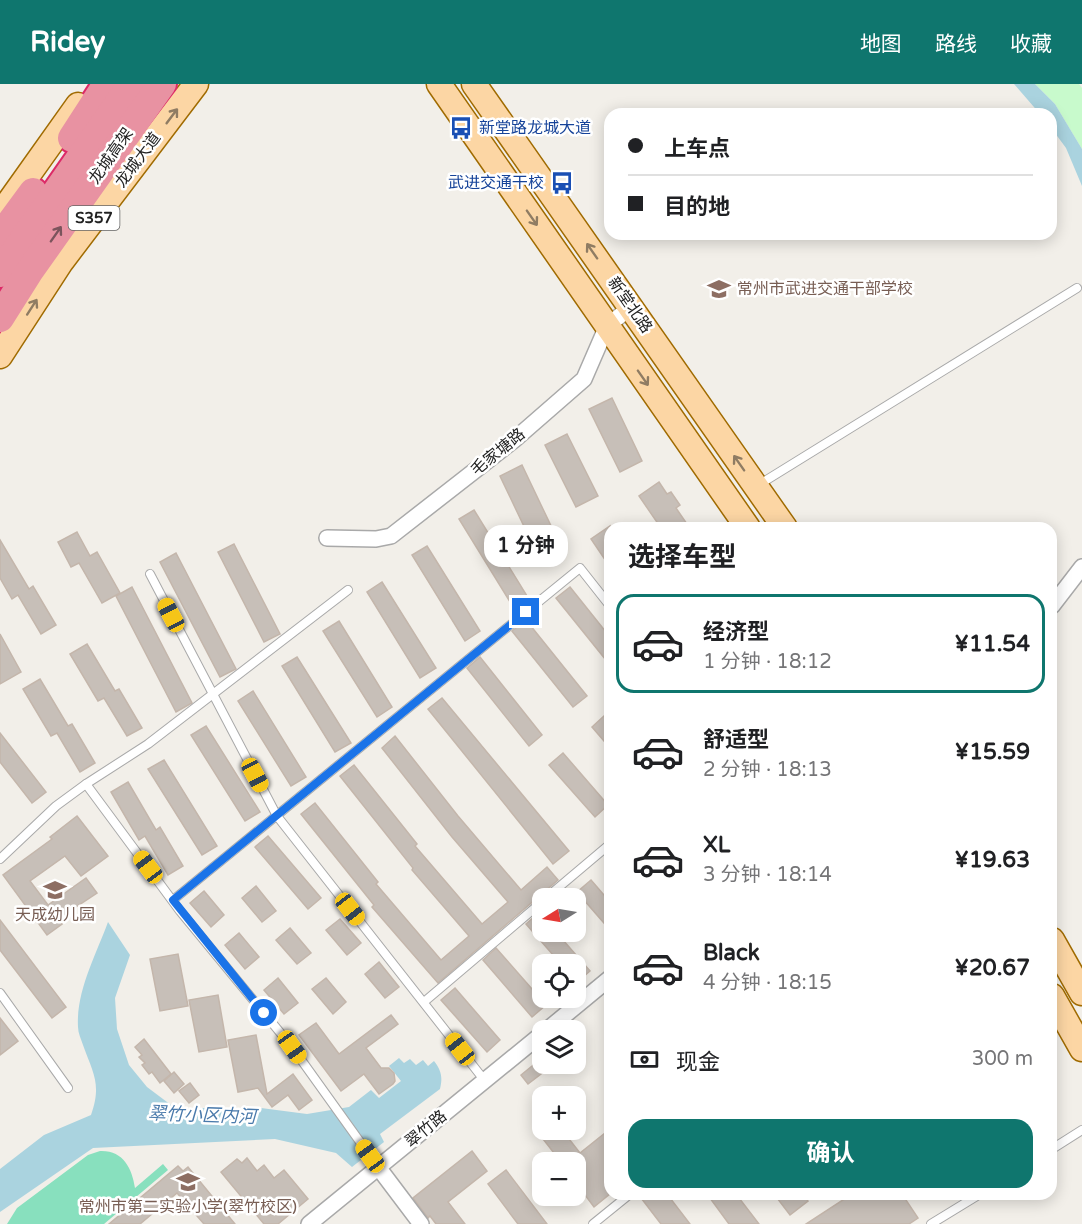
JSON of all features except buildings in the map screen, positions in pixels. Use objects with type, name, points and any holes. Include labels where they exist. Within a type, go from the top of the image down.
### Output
[{"type":"highway","points":[[0,237],[58,160],[107,84]]},
{"type":"highway","name":"龙城高架","points":[[0,273],[132,84]]},
{"type":"highway","name":"龙城高架","points":[[0,318],[29,272],[162,84]]},
{"type":"main road","points":[[0,214],[93,84]]},
{"type":"main road","points":[[0,252],[122,84]]},
{"type":"main road","name":"龙城大道","points":[[0,357],[61,262],[196,84]]},
{"type":"main road","name":"新堂北路","points":[[439,84],[744,522]]},
{"type":"main road","name":"新堂北路","points":[[474,84],[780,522]]},
{"type":"main road","points":[[1057,949],[1082,993]]},
{"type":"main road","points":[[1057,1005],[1082,1049]]},
{"type":"street","name":"毛家塘路","points":[[327,538],[376,539],[391,536],[514,440],[584,379],[607,326],[631,307]]},
{"type":"street","points":[[1057,600],[1082,567]]},
{"type":"street","points":[[559,1020],[604,983]]},
{"type":"street","name":"翠竹路","points":[[309,1224],[374,1162],[485,1080],[532,1042]]},
{"type":"street","points":[[374,1162],[421,1224]]},
{"type":"lane","points":[[756,487],[1077,288]]},
{"type":"lane","points":[[173,900],[579,568],[604,599]]},
{"type":"lane","points":[[150,574],[277,816],[485,1080]]},
{"type":"lane","points":[[0,859],[56,806],[148,744],[348,590]]},
{"type":"lane","points":[[86,784],[173,900],[292,1047],[374,1162]]},
{"type":"lane","points":[[558,888],[604,849]]},
{"type":"lane","points":[[424,1002],[532,910]]},
{"type":"lane","points":[[0,993],[68,1088]]},
{"type":"lane","points":[[1057,1146],[1082,1131]]},
{"type":"lane","points":[[593,1224],[623,1200]]},
{"type":"lane","points":[[931,1224],[970,1200]]},
{"type":"green space","points":[[1035,84],[1079,84],[1082,88],[1082,149],[1055,104]]},
{"type":"green space","points":[[100,1151],[115,1154],[125,1162],[132,1174],[135,1188],[163,1164],[168,1170],[104,1224],[7,1224],[17,1208],[88,1155]]},
{"type":"water","points":[[1014,84],[1035,84],[1055,104],[1082,149],[1082,186],[1066,148],[1057,136],[1057,108],[1035,108]]},
{"type":"water","name":"翠竹小区内河","points":[[108,922],[130,955],[115,998],[117,1029],[129,1065],[147,1087],[171,1105],[188,1108],[261,1108],[307,1114],[349,1107],[371,1090],[379,1098],[401,1081],[389,1066],[399,1058],[404,1063],[410,1059],[416,1065],[423,1060],[428,1066],[434,1061],[441,1074],[440,1089],[380,1134],[384,1142],[352,1167],[336,1153],[275,1139],[93,1148],[0,1212],[0,1169],[44,1135],[91,1115],[96,1095],[95,1079],[78,1032],[78,1014],[83,987]]},
{"type":"place","name":"新堂路龙城大道","points":[[461,128]]},
{"type":"place","name":"武进交通干校","points":[[562,183]]},
{"type":"place","name":"常州市武进交通干部学校","points":[[719,289]]},
{"type":"place","name":"天成幼儿园","points":[[55,890]]},
{"type":"place","name":"常州市第二实验小学(翠竹校区)","points":[[188,1182]]},
{"type":"route","points":[[264,1013],[173,900],[526,612]]}]
